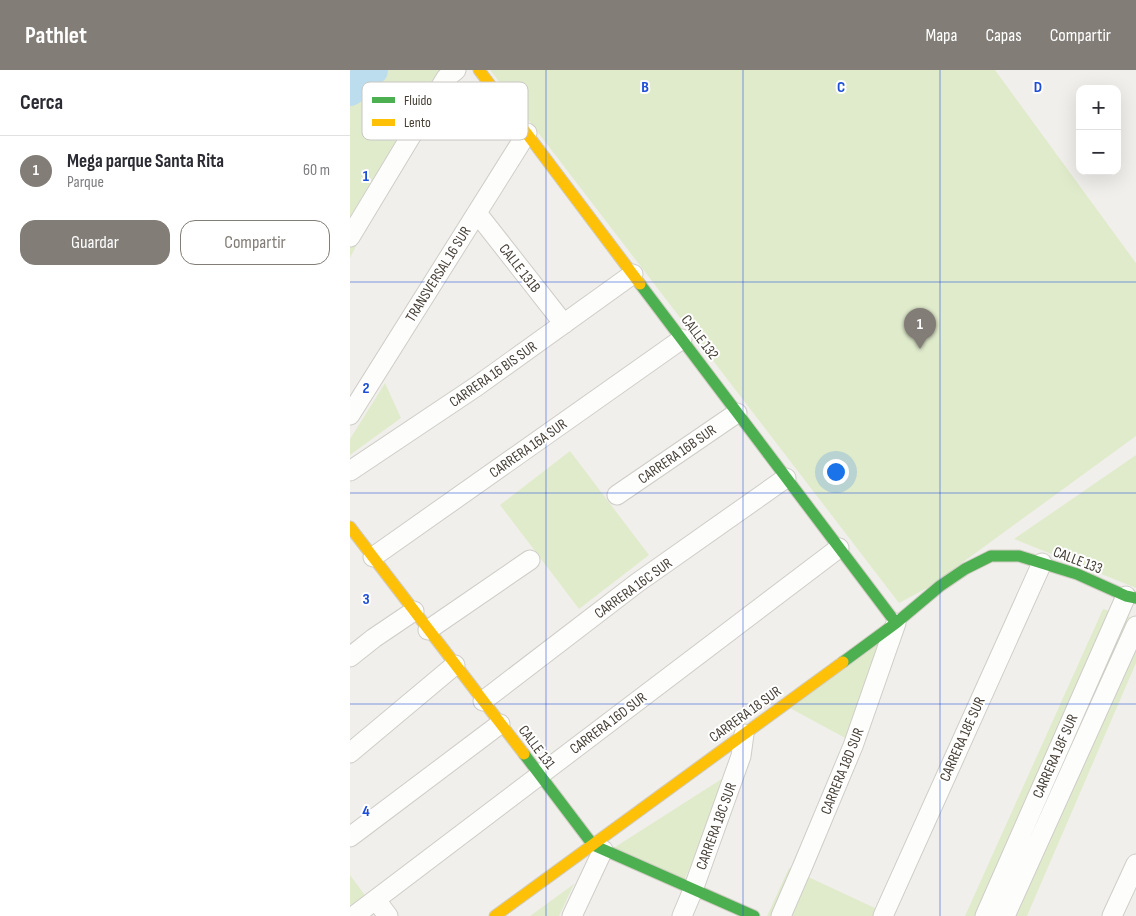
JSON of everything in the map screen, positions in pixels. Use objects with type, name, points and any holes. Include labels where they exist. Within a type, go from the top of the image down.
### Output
[{"type":"street","points":[[444,82],[456,70]]},
{"type":"street","name":"CALLE 132","points":[[480,70],[489,82]]},
{"type":"street","name":"CALLE 132","points":[[528,134],[896,623]]},
{"type":"street","points":[[350,237],[409,140]]},
{"type":"street","name":"TRANSVERSAL 16 SUR","points":[[350,415],[523,140]]},
{"type":"street","name":"CALLE 131B","points":[[477,213],[564,324]]},
{"type":"street","name":"CARRERA 16 BIS SUR","points":[[350,471],[477,386],[633,274]]},
{"type":"street","name":"CARRERA 16A SUR","points":[[373,557],[682,339]]},
{"type":"street","name":"CARRERA 16B SUR","points":[[617,496],[737,413]]},
{"type":"street","name":"CARRERA 16C SUR","points":[[483,701],[637,583],[786,478]]},
{"type":"street","name":"CALLE 131","points":[[350,527],[539,775],[598,848],[754,916]]},
{"type":"street","name":"CARRERA 16D SUR","points":[[354,916],[839,548]]},
{"type":"street","name":"CARRERA 18 SUR","points":[[495,916],[598,848],[744,734],[896,623],[940,586],[965,569],[991,556],[1019,556]]},
{"type":"street","name":"CALLE 133","points":[[1019,556],[1077,574],[1131,597]]},
{"type":"street","points":[[428,630],[530,560]]},
{"type":"street","name":"CARRERA 18E SUR","points":[[882,916],[1042,563]]},
{"type":"street","name":"CARRERA 18F SUR","points":[[985,916],[1131,597]]},
{"type":"street","points":[[350,657],[414,611]]},
{"type":"street","name":"CARRERA 18D SUR","points":[[781,916],[853,746],[896,623]]},
{"type":"street","name":"CARRERA 18F SUR","points":[[1005,916],[1136,626]]},
{"type":"street","points":[[350,753],[456,666]]},
{"type":"street","points":[[350,837],[500,724]]},
{"type":"street","name":"CARRERA 18C SUR","points":[[682,916],[694,890],[741,756],[744,734]]},
{"type":"street","points":[[572,916],[598,848]]},
{"type":"street","points":[[1112,916],[1136,864]]},
{"type":"street","points":[[376,900],[388,916]]},
{"type":"green space","points":[[350,70],[445,70],[439,82],[362,82],[362,140],[410,140],[350,258]]},
{"type":"green space","points":[[490,70],[995,70],[1136,263],[1136,436],[929,587],[899,603],[528,120],[528,82],[499,82]]},
{"type":"green space","points":[[385,383],[401,418],[350,455],[350,439]]},
{"type":"green space","points":[[570,451],[649,555],[579,609],[500,505]]},
{"type":"green space","points":[[1136,455],[1136,588],[1014,539]]},
{"type":"green space","points":[[1103,609],[1136,619],[1136,663],[1027,916],[965,916]]},
{"type":"green space","points":[[886,632],[849,740],[786,706]]},
{"type":"green space","points":[[731,773],[684,881],[612,849]]},
{"type":"green space","points":[[789,868],[877,909],[874,916],[767,916]]},
{"type":"green space","points":[[350,875],[370,902],[350,915]]},
{"type":"green space","points":[[574,884],[559,916],[530,916]]},
{"type":"waterway","points":[[350,90],[372,70]]},
{"type":"traffic: fast","points":[[640,284],[896,623]]},
{"type":"traffic: fast","points":[[843,662],[896,623],[940,586],[965,569],[991,556],[1019,556],[1077,574],[1126,596],[1136,598]]},
{"type":"traffic: fast","points":[[524,754],[593,845],[754,916]]},
{"type":"traffic: slow","points":[[479,70],[488,82]]},
{"type":"traffic: slow","points":[[528,135],[640,284]]},
{"type":"traffic: slow","points":[[350,527],[524,754]]},
{"type":"traffic: slow","points":[[495,916],[843,662]]},
{"type":"place","name":"Mega parque Santa Rita","points":[[920,349]]}]
